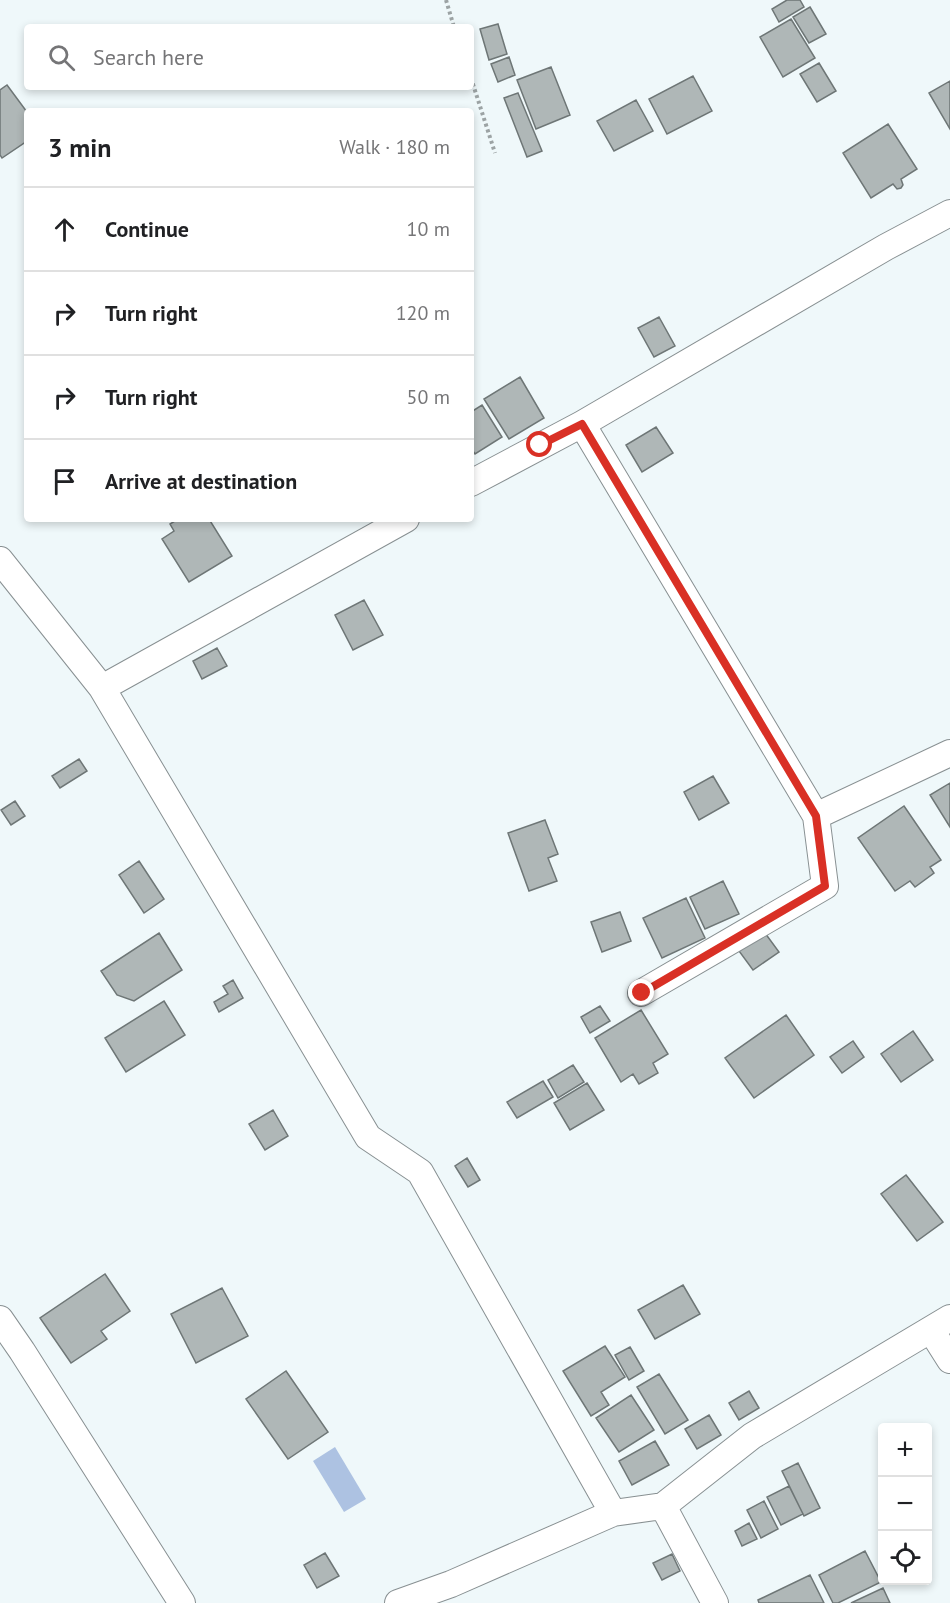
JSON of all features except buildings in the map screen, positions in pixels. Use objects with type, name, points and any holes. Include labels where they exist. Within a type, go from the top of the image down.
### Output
[{"type":"street","points":[[474,481],[582,424],[886,247],[950,213]]},
{"type":"street","points":[[582,424],[816,816],[825,886],[642,993]]},
{"type":"street","points":[[102,688],[401,522]]},
{"type":"street","points":[[0,560],[102,688],[368,1137],[420,1172],[613,1513]]},
{"type":"street","points":[[816,816],[950,753]]},
{"type":"street","points":[[0,1319],[182,1603]]},
{"type":"street","points":[[398,1603],[452,1584],[613,1513],[663,1506],[752,1436],[940,1324],[950,1360]]},
{"type":"street","points":[[663,1506],[715,1603]]},
{"type":"path","points":[[446,0],[453,24]]},
{"type":"path","points":[[474,87],[495,153]]},
{"type":"water","points":[[335,1447],[366,1499],[344,1512],[313,1461]]},
{"type":"route","points":[[540,445],[582,424],[816,816],[825,886],[642,993]]}]
